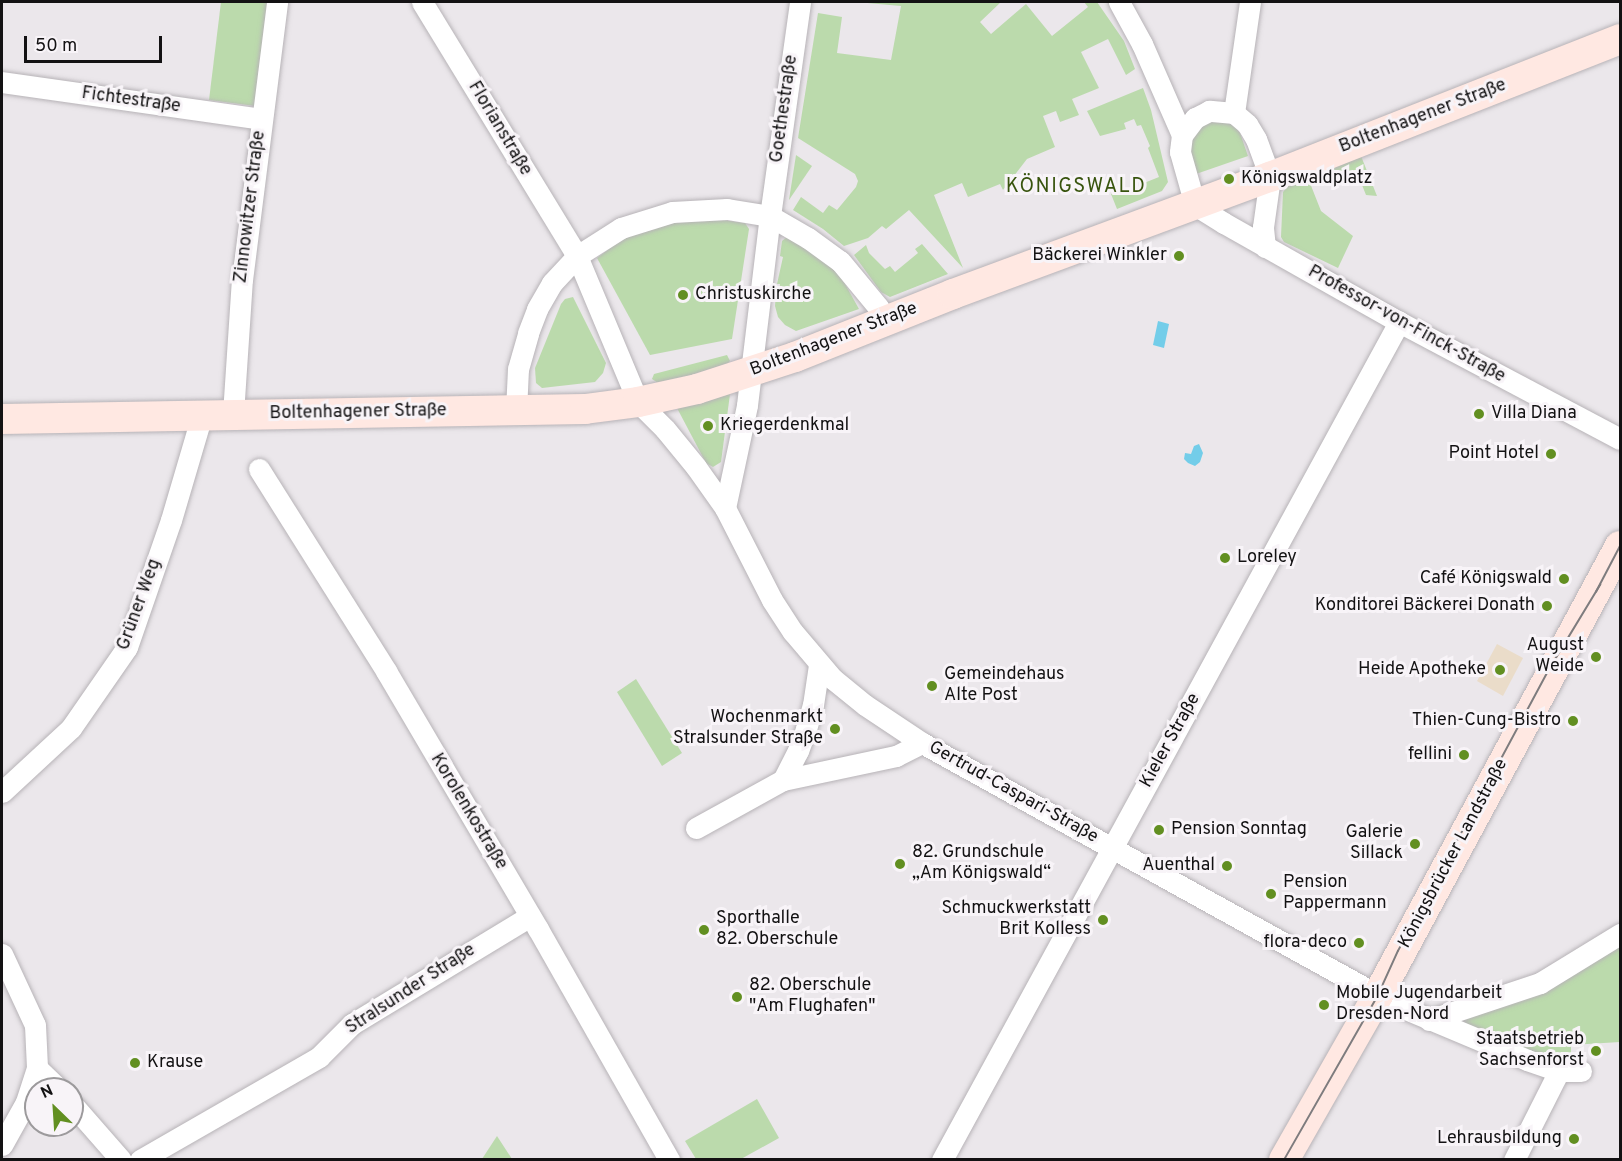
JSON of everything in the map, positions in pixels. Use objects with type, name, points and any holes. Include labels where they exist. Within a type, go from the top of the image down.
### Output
[{"type":"street","name":"Zinnowitzer Straße","points":[[232,414],[238,316],[277,2]]},
{"type":"street","name":"Florianstraße","points":[[422,2],[577,256],[638,402]]},
{"type":"street","name":"Goethestraße","points":[[724,508],[752,372],[770,216],[800,2]]},
{"type":"street","points":[[1119,2],[1146,52],[1182,135],[1180,152],[1195,205]]},
{"type":"street","points":[[1234,113],[1250,2]]},
{"type":"street","name":"Boltenhagener Straße","points":[[2,419],[516,411],[585,409],[638,402],[752,372],[1270,177],[1620,39]]},
{"type":"street","name":"Fichtestraße","points":[[2,82],[261,119]]},
{"type":"street","points":[[1182,135],[1195,118],[1209,111],[1234,113],[1247,124],[1256,139],[1270,177],[1263,227],[1266,247]]},
{"type":"street","name":"Professor-von-Finck-Straße","points":[[1195,205],[1399,322],[1620,440]]},
{"type":"street","points":[[516,411],[518,369],[537,309],[552,283],[577,256],[621,228],[672,212],[727,208],[770,216],[808,237],[840,261],[878,307],[886,322]]},
{"type":"street","name":"Kieler Straße","points":[[942,1160],[1399,322]]},
{"type":"street","name":"Gertrud-Caspari-Straße","points":[[638,402],[665,429],[724,508],[772,600],[819,664],[865,705],[922,743],[1378,995],[1429,1020],[1559,1071]]},
{"type":"street","name":"Grüner Weg","points":[[2,792],[71,728],[127,647],[202,415]]},
{"type":"street","name":"Korolenkostraße","points":[[259,469],[359,626],[530,916],[669,1160]]},
{"type":"street","name":"Königsbrücker Landstraße","points":[[1284,1160],[1378,995],[1620,546]]},
{"type":"street","points":[[783,780],[806,729],[813,705],[819,664]]},
{"type":"street","points":[[696,828],[783,780],[896,756],[922,743]]},
{"type":"street","name":"Stralsunder Straße","points":[[140,1160],[319,1057],[352,1024],[530,916]]},
{"type":"street","points":[[1429,1020],[1540,982],[1620,933]]},
{"type":"street","points":[[2,954],[35,1025],[37,1068],[26,1102],[2,1145]]},
{"type":"street","points":[[37,1068],[46,1077]]},
{"type":"street","points":[[1514,1160],[1559,1071],[1581,1071]]},
{"type":"street","points":[[84,1118],[121,1160]]},
{"type":"shaded area","name":"Heide Apotheke","points":[[1497,644],[1523,658],[1503,696],[1477,681]]},
{"type":"green space","points":[[221,2],[267,2],[255,106],[209,100]]},
{"type":"green space","points":[[856,2],[1001,2],[980,22],[991,34],[1026,4],[1052,36],[1088,7],[1084,2],[1097,2],[1124,41],[1135,69],[1126,75],[1108,39],[1081,52],[1099,88],[1072,99],[1079,115],[1060,122],[1056,111],[1043,116],[1055,147],[1027,159],[1003,190],[1000,184],[968,197],[962,183],[934,195],[963,268],[909,210],[886,229],[882,226],[868,238],[844,246],[793,210],[801,197],[823,213],[829,205],[837,210],[856,187],[858,181],[855,174],[798,138],[818,13],[842,17],[837,53],[891,60],[901,6]]},
{"type":"green space","points":[[1143,88],[1151,110],[1168,182],[1162,191],[1117,209],[1111,194],[1125,188],[1128,195],[1146,188],[1144,183],[1159,177],[1148,148],[1150,146],[1141,125],[1137,126],[1134,119],[1124,123],[1126,129],[1100,136],[1087,111]]},
{"type":"green space","points":[[1208,121],[1230,123],[1234,126],[1240,133],[1248,156],[1196,174],[1189,147],[1193,132]]},
{"type":"green space","points":[[796,155],[812,166],[789,200]]},
{"type":"green space","points":[[1361,156],[1377,196],[1366,195],[1356,170],[1321,183],[1318,174]]},
{"type":"green space","points":[[1308,178],[1321,211],[1353,236],[1338,268],[1284,242],[1281,237],[1283,192],[1288,186]]},
{"type":"green space","points":[[716,219],[745,223],[749,229],[732,339],[650,355],[597,258],[621,240],[644,230],[674,223]]},
{"type":"green space","points":[[787,237],[809,248],[840,275],[859,309],[796,331],[785,325],[778,317],[775,306],[776,294],[779,294],[780,284],[777,284],[783,257],[780,256],[782,241]]},
{"type":"green space","points":[[922,244],[948,274],[890,297],[881,292],[854,255],[866,245],[869,253],[885,269],[890,266],[895,272],[918,253],[915,249]]},
{"type":"green space","points":[[573,297],[606,363],[603,373],[595,382],[542,388],[536,383],[535,368],[561,304],[565,299]]},
{"type":"green space","points":[[727,355],[730,361],[727,364],[668,382],[658,383],[652,379],[654,374]]},
{"type":"green space","points":[[730,394],[721,462],[713,467],[706,463],[677,408]]},
{"type":"green space","points":[[636,679],[682,753],[662,766],[617,692]]},
{"type":"green space","points":[[1620,944],[1620,1042],[1571,1045],[1571,1057],[1534,1054],[1453,1020]]},
{"type":"green space","points":[[757,1099],[779,1138],[741,1159],[696,1159],[685,1141]]},
{"type":"green space","points":[[497,1136],[512,1159],[482,1159]]},
{"type":"water","points":[[1158,321],[1169,324],[1164,348],[1153,345]]},
{"type":"water","points":[[1199,444],[1203,453],[1200,462],[1195,466],[1184,459],[1185,453],[1191,454],[1194,446]]},
{"type":"tram line","points":[[1596,592],[1620,546]]},
{"type":"tram line","points":[[1284,1160],[1378,995],[1398,951],[1551,666],[1600,585]]},
{"type":"place","name":"Königswaldplatz","points":[[1229,179]]},
{"type":"place","name":"Bäckerei Winkler","points":[[1179,256]]},
{"type":"place","name":"Christuskirche","points":[[683,295]]},
{"type":"place","name":"Villa Diana","points":[[1479,414]]},
{"type":"place","name":"Kriegerdenkmal","points":[[708,426]]},
{"type":"place","name":"Point Hotel","points":[[1551,454]]},
{"type":"place","name":"Loreley","points":[[1225,558]]},
{"type":"place","name":"Café Königswald","points":[[1564,579]]},
{"type":"place","name":"Konditorei Bäckerei Donath","points":[[1547,606]]},
{"type":"place","name":"August Weide","points":[[1596,657]]},
{"type":"place","name":"Heide Apotheke","points":[[1500,670]]},
{"type":"place","name":"Gemeindehaus Alte Post","points":[[932,686]]},
{"type":"place","name":"Thien-Cung-Bistro","points":[[1573,721]]},
{"type":"place","name":"Wochenmarkt Stralsunder Straße","points":[[835,729]]},
{"type":"place","name":"fellini","points":[[1464,755]]},
{"type":"place","name":"Pension Sonntag","points":[[1159,830]]},
{"type":"place","name":"Galerie Sillack","points":[[1415,844]]},
{"type":"place","name":"82. Grundschule „Am Königswald“","points":[[900,864]]},
{"type":"place","name":"Auenthal","points":[[1227,866]]},
{"type":"place","name":"Pension Pappermann","points":[[1271,894]]},
{"type":"place","name":"Schmuckwerkstatt Brit Kolless","points":[[1103,920]]},
{"type":"place","name":"Sporthalle 82. Oberschule","points":[[704,930]]},
{"type":"place","name":"flora-deco","points":[[1359,943]]},
{"type":"place","name":"82. Oberschule \"Am Flughafen\"","points":[[737,997]]},
{"type":"place","name":"Mobile Jugendarbeit Dresden-Nord","points":[[1324,1005]]},
{"type":"place","name":"Staatsbetrieb Sachsenforst","points":[[1596,1051]]},
{"type":"place","name":"Krause","points":[[135,1063]]},
{"type":"place","name":"Lehrausbildung","points":[[1574,1139]]},
{"type":"district","name":"KÖNIGSWALD","points":[[1076,187]]}]
